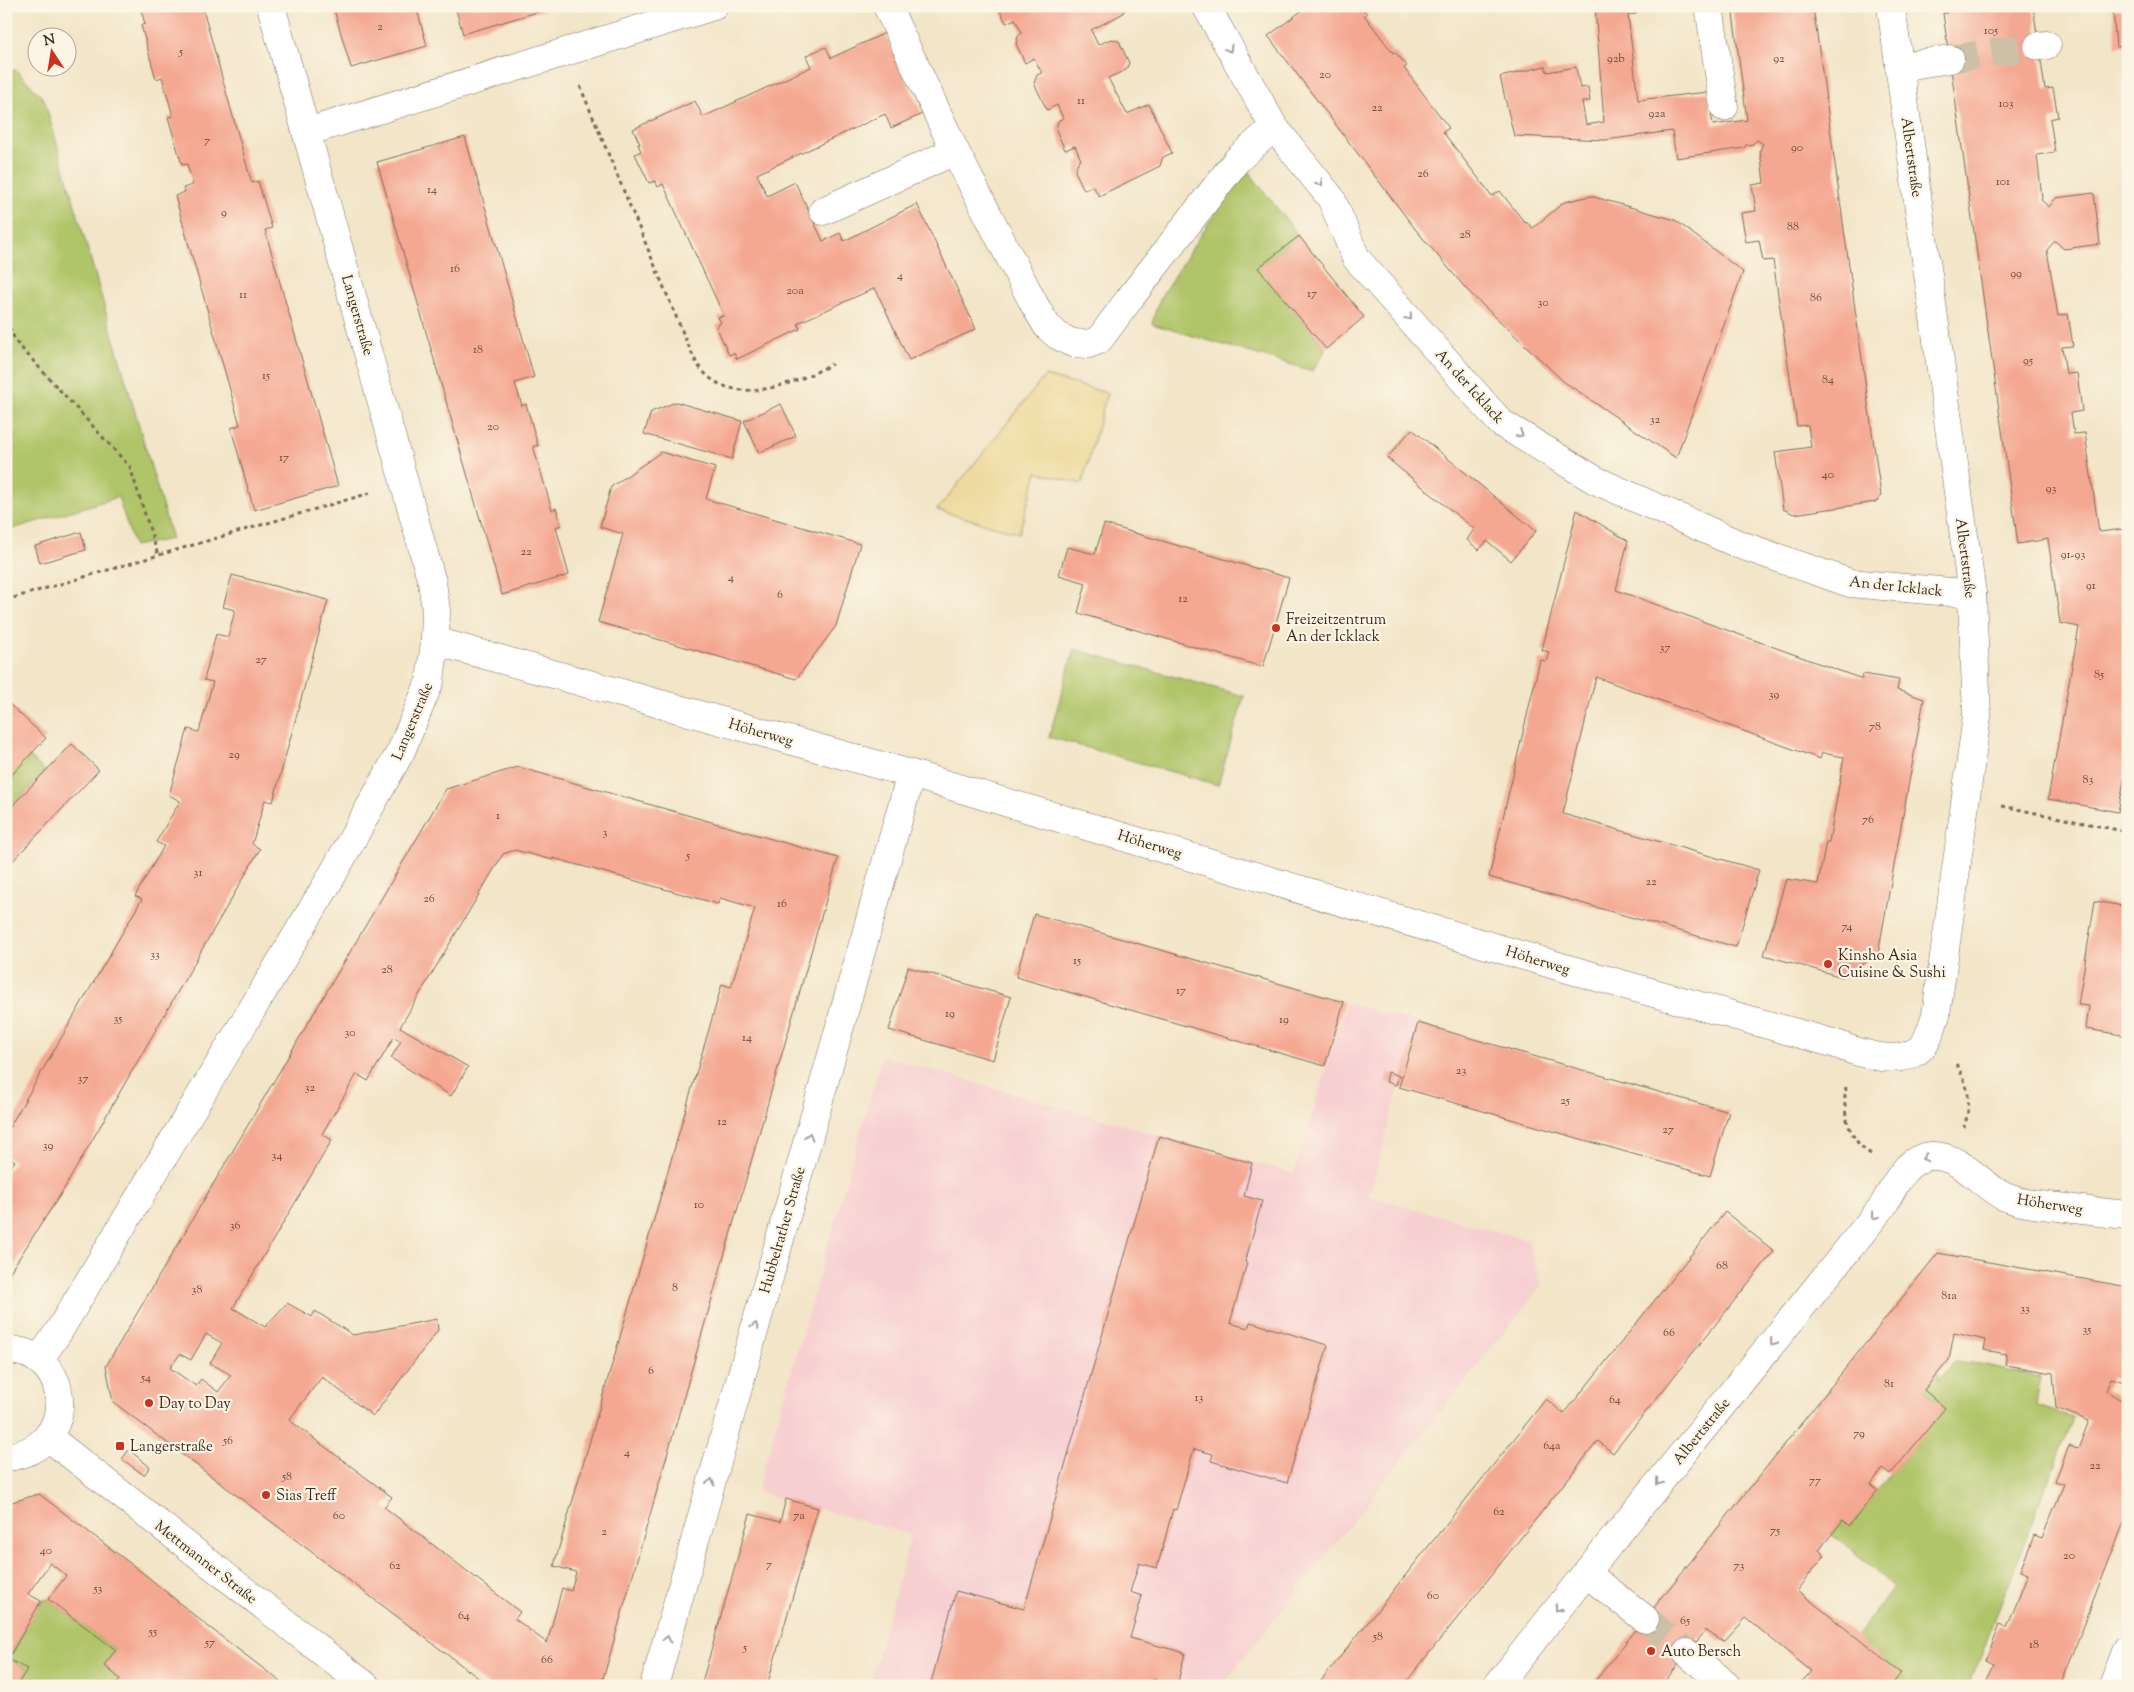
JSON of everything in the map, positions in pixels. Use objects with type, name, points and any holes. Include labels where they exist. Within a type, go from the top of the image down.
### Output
[{"type":"street","name":"Langerstraße","points":[[38,1360],[59,1331],[324,889],[401,751],[430,681],[435,641],[436,610],[432,582],[271,6]]},
{"type":"street","points":[[307,132],[714,6]]},
{"type":"street","points":[[887,6],[955,151],[1034,304],[1047,326],[1057,335],[1072,343],[1088,344],[1099,340],[1237,160],[1274,127]]},
{"type":"street","name":"An der Icklack","points":[[1206,6],[1274,127],[1331,198],[1356,258],[1501,423],[1595,480],[1738,544],[1850,584],[1972,594]]},
{"type":"street","points":[[1709,6],[1724,107]]},
{"type":"street","name":"Albertstraße","points":[[1891,6],[1972,594],[1977,716],[1936,1015],[1925,1043]]},
{"type":"street","points":[[1899,67],[1950,59]]},
{"type":"street","points":[[823,211],[955,151]]},
{"type":"street","name":"Höherweg","points":[[435,641],[911,774],[1568,969],[1836,1044],[1865,1054]]},
{"type":"street","name":"Hubbelrather Straße","points":[[654,1686],[911,774]]},
{"type":"street","points":[[1865,1054],[1884,1057],[1899,1056],[1921,1048],[1925,1043]]},
{"type":"street","points":[[1905,1171],[1918,1160],[1931,1156],[1947,1159]]},
{"type":"street","name":"Höherweg","points":[[1947,1159],[2004,1196],[2028,1203],[2128,1215]]},
{"type":"street","name":"Albertstraße","points":[[1497,1686],[1882,1206],[1905,1171]]},
{"type":"street","points":[[6,1350],[27,1354],[38,1360],[48,1370],[56,1383],[60,1397],[60,1411],[56,1425],[48,1437],[29,1452],[6,1457]]},
{"type":"street","name":"Mettmanner Straße","points":[[48,1437],[366,1686]]},
{"type":"street","points":[[1586,1573],[1645,1619]]},
{"type":"street","points":[[2114,1686],[2128,1649]]},
{"type":"street","points":[[1687,1653],[1727,1686]]},
{"type":"path","points":[[566,53],[685,338],[700,369],[714,382],[734,390],[772,388],[806,378],[832,364]]},
{"type":"path","points":[[6,320],[16,342],[130,467],[158,555]]},
{"type":"path","points":[[6,600],[405,482]]},
{"type":"path","points":[[1967,799],[2128,832]]},
{"type":"path","points":[[1925,1043],[1942,1051],[1955,1063],[1965,1079],[1969,1097],[1968,1115],[1962,1133],[1951,1147],[1947,1159]]},
{"type":"path","points":[[1865,1054],[1847,1084],[1844,1102],[1846,1121],[1854,1137],[1867,1151],[1905,1171]]},
{"type":"shaded area","points":[[1346,1003],[1417,1022],[1369,1196],[1528,1240],[1542,1285],[1221,1686],[869,1686],[911,1535],[757,1491],[882,1056],[1294,1174]]},
{"type":"green space","points":[[16,70],[44,99],[172,539],[134,546],[118,497],[9,530],[6,526],[6,72]]},
{"type":"green space","points":[[1248,171],[1299,236],[1259,268],[1326,349],[1313,371],[1152,324],[1163,293],[1215,213]]},
{"type":"green space","points":[[1074,649],[1244,696],[1218,785],[1049,737]]},
{"type":"green space","points":[[29,756],[45,771],[6,812],[6,779]]},
{"type":"green space","points":[[1955,1361],[1980,1364],[2040,1377],[2036,1406],[2073,1417],[1969,1686],[1886,1686],[1854,1639],[1894,1587],[1832,1534],[1843,1520],[1849,1525],[1944,1408],[1924,1390],[1939,1373],[1939,1380]]},
{"type":"green space","points":[[48,1599],[116,1650],[104,1665],[120,1679],[115,1686],[17,1686],[27,1669],[8,1659],[41,1601]]},
{"type":"sand","points":[[1045,376],[1107,393],[1082,484],[1037,472],[1019,533],[937,510]]},
{"type":"building","points":[[140,6],[202,6],[252,183],[258,181],[272,228],[265,230],[338,486],[254,510],[231,428],[240,425],[175,196],[185,192],[183,188],[193,185],[187,164],[182,165],[168,117],[173,116],[162,77],[156,79],[141,25],[145,24]]},
{"type":"building","points":[[333,6],[416,6],[427,46],[351,68]]},
{"type":"building","points":[[455,6],[554,6],[554,7],[463,34]]},
{"type":"building","points":[[998,6],[1127,6],[1122,14],[1091,30],[1098,45],[1111,39],[1119,41],[1129,63],[1126,70],[1108,78],[1127,114],[1149,104],[1172,153],[1163,157],[1160,166],[1099,196],[1093,186],[1084,190],[1075,171],[1078,162],[1081,160],[1075,146],[1065,150],[1056,130],[1058,121],[1063,118],[1057,105],[1047,110],[1034,83],[1037,75],[1042,73],[1034,58],[1025,63],[1016,44],[1018,36],[1022,33],[1015,19],[1006,23]]},
{"type":"building","points":[[1308,6],[1361,6],[1367,14],[1364,15],[1393,53],[1395,52],[1407,66],[1404,68],[1449,128],[1443,132],[1492,196],[1500,191],[1525,223],[1533,228],[1564,202],[1591,196],[1675,220],[1743,272],[1676,458],[1563,381],[1468,291],[1416,230],[1268,36]]},
{"type":"building","points":[[1595,6],[1635,6],[1636,14],[1628,15],[1638,100],[1708,92],[1713,125],[1747,120],[1732,6],[1813,6],[1881,496],[1876,502],[1794,514],[1783,509],[1775,452],[1811,447],[1808,425],[1797,426],[1773,260],[1763,261],[1759,240],[1746,242],[1741,213],[1756,211],[1752,185],[1764,183],[1760,150],[1763,144],[1757,140],[1753,144],[1746,145],[1744,148],[1676,158],[1672,131],[1605,140],[1514,136],[1500,77],[1545,66],[1547,72],[1576,67],[1580,88],[1588,87],[1590,101],[1582,102],[1586,125],[1604,122]]},
{"type":"building","points":[[1946,6],[2033,6],[2045,89],[2053,88],[2058,117],[2050,119],[2055,152],[2037,155],[2041,200],[2049,207],[2056,198],[2094,193],[2100,244],[2064,249],[2055,241],[2047,250],[2058,316],[2068,314],[2073,346],[2062,347],[2066,374],[2077,373],[2082,411],[2071,413],[2074,434],[2085,433],[2099,532],[2125,529],[2128,546],[2128,760],[2118,812],[2048,799],[2079,627],[2060,623],[2048,539],[2018,544],[1943,13],[1947,13]]},
{"type":"building","points":[[2113,9],[2128,9],[2128,45],[2116,47]]},
{"type":"building","points":[[885,33],[922,114],[891,128],[885,114],[757,174],[767,196],[795,182],[823,241],[840,233],[844,241],[917,204],[976,329],[909,360],[875,288],[798,323],[800,329],[737,359],[734,353],[729,355],[716,326],[721,323],[718,317],[724,316],[663,184],[658,187],[655,181],[649,183],[635,154],[641,151],[633,129],[695,101],[703,117],[811,67],[806,56],[816,51],[826,47],[831,58]]},
{"type":"building","points":[[465,137],[534,377],[515,383],[522,406],[526,404],[538,446],[533,446],[552,510],[556,508],[561,525],[556,527],[569,575],[502,595],[377,162]]},
{"type":"building","points":[[1299,236],[1364,317],[1326,349],[1258,268]]},
{"type":"building","points":[[2128,284],[2128,302],[2127,302],[2124,285]]},
{"type":"building","points":[[676,402],[742,421],[732,459],[644,434],[651,412]]},
{"type":"building","points":[[781,404],[796,436],[759,453],[744,421]]},
{"type":"building","points":[[1412,429],[1536,531],[1511,561],[1487,541],[1479,550],[1467,540],[1474,529],[1387,458]]},
{"type":"building","points":[[661,452],[715,468],[706,499],[860,544],[836,626],[796,679],[598,622],[623,534],[600,527],[611,487]]},
{"type":"building","points":[[1577,510],[1628,541],[1616,590],[1862,679],[1863,674],[1899,680],[1897,690],[1924,699],[1878,954],[1842,977],[1764,955],[1786,879],[1818,884],[1826,842],[1829,842],[1844,757],[1822,753],[1820,759],[1596,677],[1563,814],[1759,870],[1736,947],[1489,877],[1540,660],[1546,661],[1549,652],[1542,650]]},
{"type":"building","points":[[1104,524],[1289,578],[1263,667],[1078,613],[1086,583],[1059,575],[1067,547],[1095,554]]},
{"type":"building","points":[[81,532],[86,550],[40,563],[35,546]]},
{"type":"building","points":[[232,575],[328,600],[273,802],[265,800],[252,844],[260,849],[64,1189],[6,1278],[6,1173],[15,1161],[6,1156],[6,1133],[142,899],[135,896],[164,846],[156,842],[180,801],[169,795],[188,729],[199,732],[213,682],[204,680],[216,634],[228,637],[235,610],[223,607]]},
{"type":"building","points":[[6,701],[46,738],[6,781]]},
{"type":"building","points":[[72,744],[99,770],[6,868],[6,812]]},
{"type":"building","points":[[518,767],[838,858],[601,1686],[489,1686],[113,1402],[106,1366],[446,789]],"holes":[[[515,850],[553,860],[553,858],[718,904],[720,898],[755,908],[731,987],[722,984],[556,1558],[554,1566],[576,1572],[571,1591],[562,1588],[547,1643],[515,1619],[520,1612],[384,1507],[392,1497],[289,1420],[322,1377],[373,1416],[438,1330],[437,1319],[353,1335],[315,1311],[312,1317],[287,1303],[265,1327],[233,1308],[332,1140],[322,1134],[357,1074],[368,1081],[394,1037],[401,1041],[391,1058],[451,1096],[468,1067],[400,1027],[503,854]],[[206,1334],[222,1343],[210,1363],[231,1375],[218,1392],[201,1379],[196,1386],[170,1368],[180,1354],[191,1360]]]},
{"type":"building","points":[[2095,901],[2128,907],[2128,1036],[2086,1029],[2089,1006],[2078,1005]]},
{"type":"building","points":[[1034,914],[1344,1002],[1325,1066],[1016,977]]},
{"type":"building","points":[[908,967],[1011,997],[993,1060],[889,1030]]},
{"type":"building","points":[[1418,1023],[1729,1112],[1710,1176],[1399,1087]]},
{"type":"building","points":[[1388,1072],[1399,1076],[1396,1085],[1386,1082]]},
{"type":"building","points":[[1159,1136],[1252,1163],[1244,1196],[1262,1201],[1230,1323],[1248,1328],[1250,1322],[1328,1345],[1287,1483],[1211,1461],[1213,1454],[1194,1449],[1176,1510],[1173,1509],[1157,1568],[1139,1563],[1130,1592],[1142,1596],[1130,1638],[1185,1653],[1177,1686],[1153,1679],[1151,1686],[930,1686],[956,1591],[1024,1609]]},
{"type":"building","points":[[1725,1212],[1774,1251],[1613,1453],[1598,1441],[1403,1686],[1317,1686],[1546,1399],[1564,1414]]},
{"type":"building","points":[[1938,1253],[2128,1287],[2128,1383],[2111,1378],[2106,1391],[2128,1404],[2128,1512],[2060,1686],[1985,1686],[1994,1664],[1985,1660],[1999,1625],[2007,1628],[2028,1574],[2020,1571],[2034,1535],[2042,1538],[2064,1484],[2055,1481],[2069,1446],[2078,1449],[2089,1421],[2056,1408],[2053,1373],[2005,1365],[2007,1354],[1984,1350],[1986,1340],[1954,1333],[1949,1360],[1924,1390],[1945,1408],[1890,1475],[1882,1469],[1871,1484],[1878,1490],[1849,1526],[1843,1520],[1819,1550],[1825,1555],[1797,1590],[1901,1673],[1891,1686],[1799,1686],[1811,1671],[1746,1618],[1725,1641],[1719,1640],[1706,1630],[1661,1686],[1591,1686]]},
{"type":"building","points":[[129,1450],[150,1467],[144,1475],[122,1459]]},
{"type":"building","points":[[39,1494],[286,1686],[115,1686],[120,1679],[104,1665],[116,1650],[48,1599],[66,1576],[50,1563],[28,1594],[41,1601],[8,1659],[27,1669],[17,1686],[6,1686],[6,1512],[12,1502]]},
{"type":"building","points":[[786,1499],[818,1508],[767,1686],[701,1686],[750,1514],[780,1522]]},
{"type":"tunnel","points":[[1950,59],[2038,46]]},
{"type":"tunnel","points":[[1645,1619],[1687,1653]]},
{"type":"place","name":"Freizeitzentrum An der Icklack","points":[[1276,628]]},
{"type":"place","name":"Kinsho Asia Cuisine & Sushi","points":[[1828,964]]},
{"type":"place","name":"Day to Day","points":[[149,1403]]},
{"type":"place","name":"Langerstraße","points":[[120,1446]]},
{"type":"place","name":"Sias Treff","points":[[266,1495]]},
{"type":"place","name":"Auto Bersch","points":[[1651,1651]]}]
